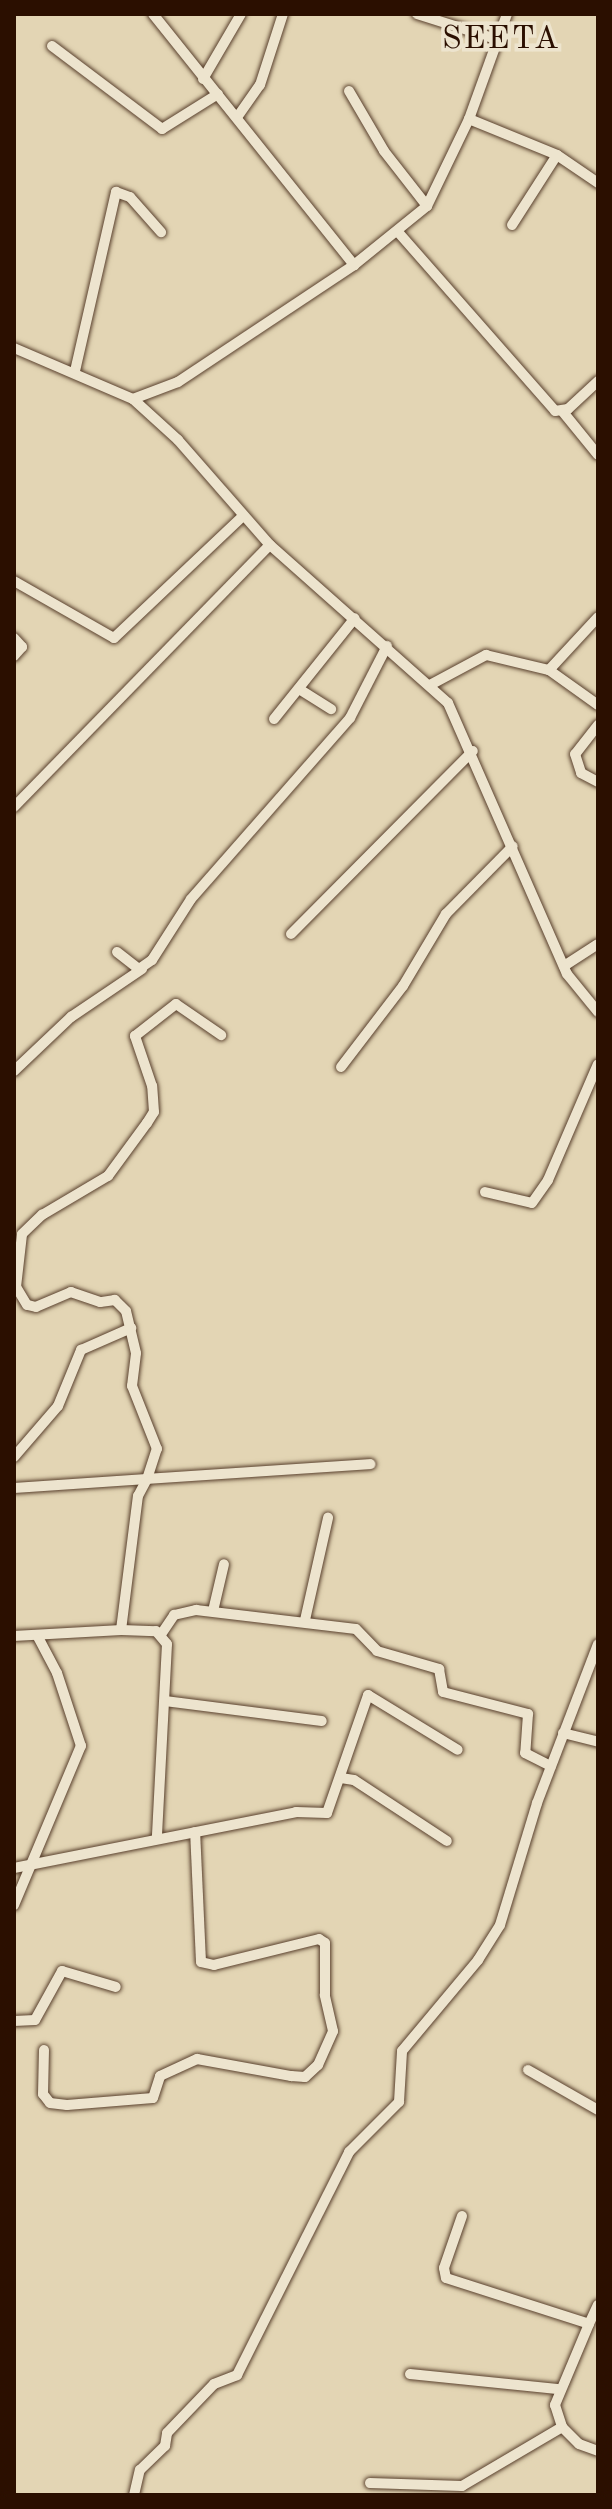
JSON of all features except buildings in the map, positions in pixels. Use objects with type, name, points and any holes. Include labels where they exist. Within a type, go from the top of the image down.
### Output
[{"type":"street","points":[[153,14],[203,79],[238,116],[275,171],[354,265]]},
{"type":"street","points":[[203,79],[241,14]]},
{"type":"street","points":[[238,116],[260,85],[283,14]]},
{"type":"street","points":[[417,14],[499,40]]},
{"type":"street","points":[[133,399],[178,382],[354,265],[427,206],[469,119],[507,14]]},
{"type":"street","points":[[52,46],[162,129],[218,94]]},
{"type":"street","points":[[349,91],[384,151],[427,206]]},
{"type":"street","points":[[469,119],[557,155],[598,183]]},
{"type":"street","points":[[512,225],[557,155]]},
{"type":"street","points":[[75,371],[116,192],[130,197],[161,232]]},
{"type":"street","points":[[398,232],[551,406],[563,412],[598,455]]},
{"type":"street","points":[[14,348],[75,371],[133,399],[178,440],[270,545],[448,703],[473,751],[564,966],[598,1012]]},
{"type":"street","points":[[563,412],[598,381]]},
{"type":"street","points":[[14,583],[114,638],[243,516]]},
{"type":"street","points":[[14,807],[270,545]]},
{"type":"street","points":[[549,670],[598,617]]},
{"type":"street","points":[[274,719],[355,618]]},
{"type":"street","points":[[14,638],[22,647],[14,656]]},
{"type":"street","points":[[14,1071],[71,1017],[142,969],[191,899],[350,718],[387,646]]},
{"type":"street","points":[[430,685],[486,655],[549,670],[598,705]]},
{"type":"street","points":[[299,689],[331,709]]},
{"type":"street","points":[[598,725],[575,754],[581,773],[598,782]]},
{"type":"street","points":[[291,934],[473,751]]},
{"type":"street","points":[[341,1067],[403,986],[446,914],[513,846]]},
{"type":"street","points":[[564,966],[598,944]]},
{"type":"street","points":[[117,952],[142,969]]},
{"type":"street","points":[[121,1630],[138,1496],[157,1449],[132,1386],[136,1353],[131,1328],[126,1311],[115,1300],[95,1301],[71,1292],[36,1307],[27,1305],[16,1287],[23,1231],[108,1176],[147,1123],[154,1102],[133,1040],[139,1032],[176,1004],[221,1035]]},
{"type":"street","points":[[485,1192],[532,1203],[548,1180],[598,1064]]},
{"type":"street","points":[[14,1457],[58,1406],[81,1350],[131,1328]]},
{"type":"street","points":[[14,1488],[370,1464]]},
{"type":"street","points":[[305,1620],[328,1518]]},
{"type":"street","points":[[213,1611],[224,1564]]},
{"type":"street","points":[[162,1633],[182,1611],[305,1620],[356,1629],[377,1651],[397,1652],[439,1669],[443,1692],[528,1714],[525,1753],[551,1766]]},
{"type":"street","points":[[14,1636],[121,1630],[162,1633]]},
{"type":"street","points":[[157,1838],[168,1654],[162,1633]]},
{"type":"street","points":[[14,1905],[33,1864],[39,1835],[81,1746],[57,1673],[37,1635]]},
{"type":"street","points":[[134,2495],[140,2470],[165,2446],[167,2433],[214,2384],[237,2375],[349,2152],[399,2102],[402,2051],[478,1960],[500,1925],[551,1766],[598,1644]]},
{"type":"street","points":[[14,1868],[296,1812],[327,1813],[368,1695],[458,1750]]},
{"type":"street","points":[[165,1701],[322,1721]]},
{"type":"street","points":[[563,1733],[598,1742]]},
{"type":"street","points":[[341,1778],[354,1780],[447,1841]]},
{"type":"street","points":[[44,2050],[43,2094],[50,2103],[67,2105],[153,2098],[160,2076],[197,2059],[305,2077],[318,2065],[333,2031],[325,1995],[325,1943],[319,1939],[214,1965],[201,1962],[195,1832]]},
{"type":"street","points":[[14,2021],[35,2020],[62,1971],[116,1987]]},
{"type":"street","points":[[528,2070],[598,2110]]},
{"type":"street","points":[[462,2216],[446,2278],[589,2324]]},
{"type":"street","points":[[598,2305],[557,2389],[555,2405],[562,2427],[579,2444],[598,2451]]},
{"type":"street","points":[[410,2374],[557,2389]]},
{"type":"street","points":[[370,2483],[462,2486],[562,2427]]},
{"type":"district","name":"SEETA","points":[[501,40]]}]
